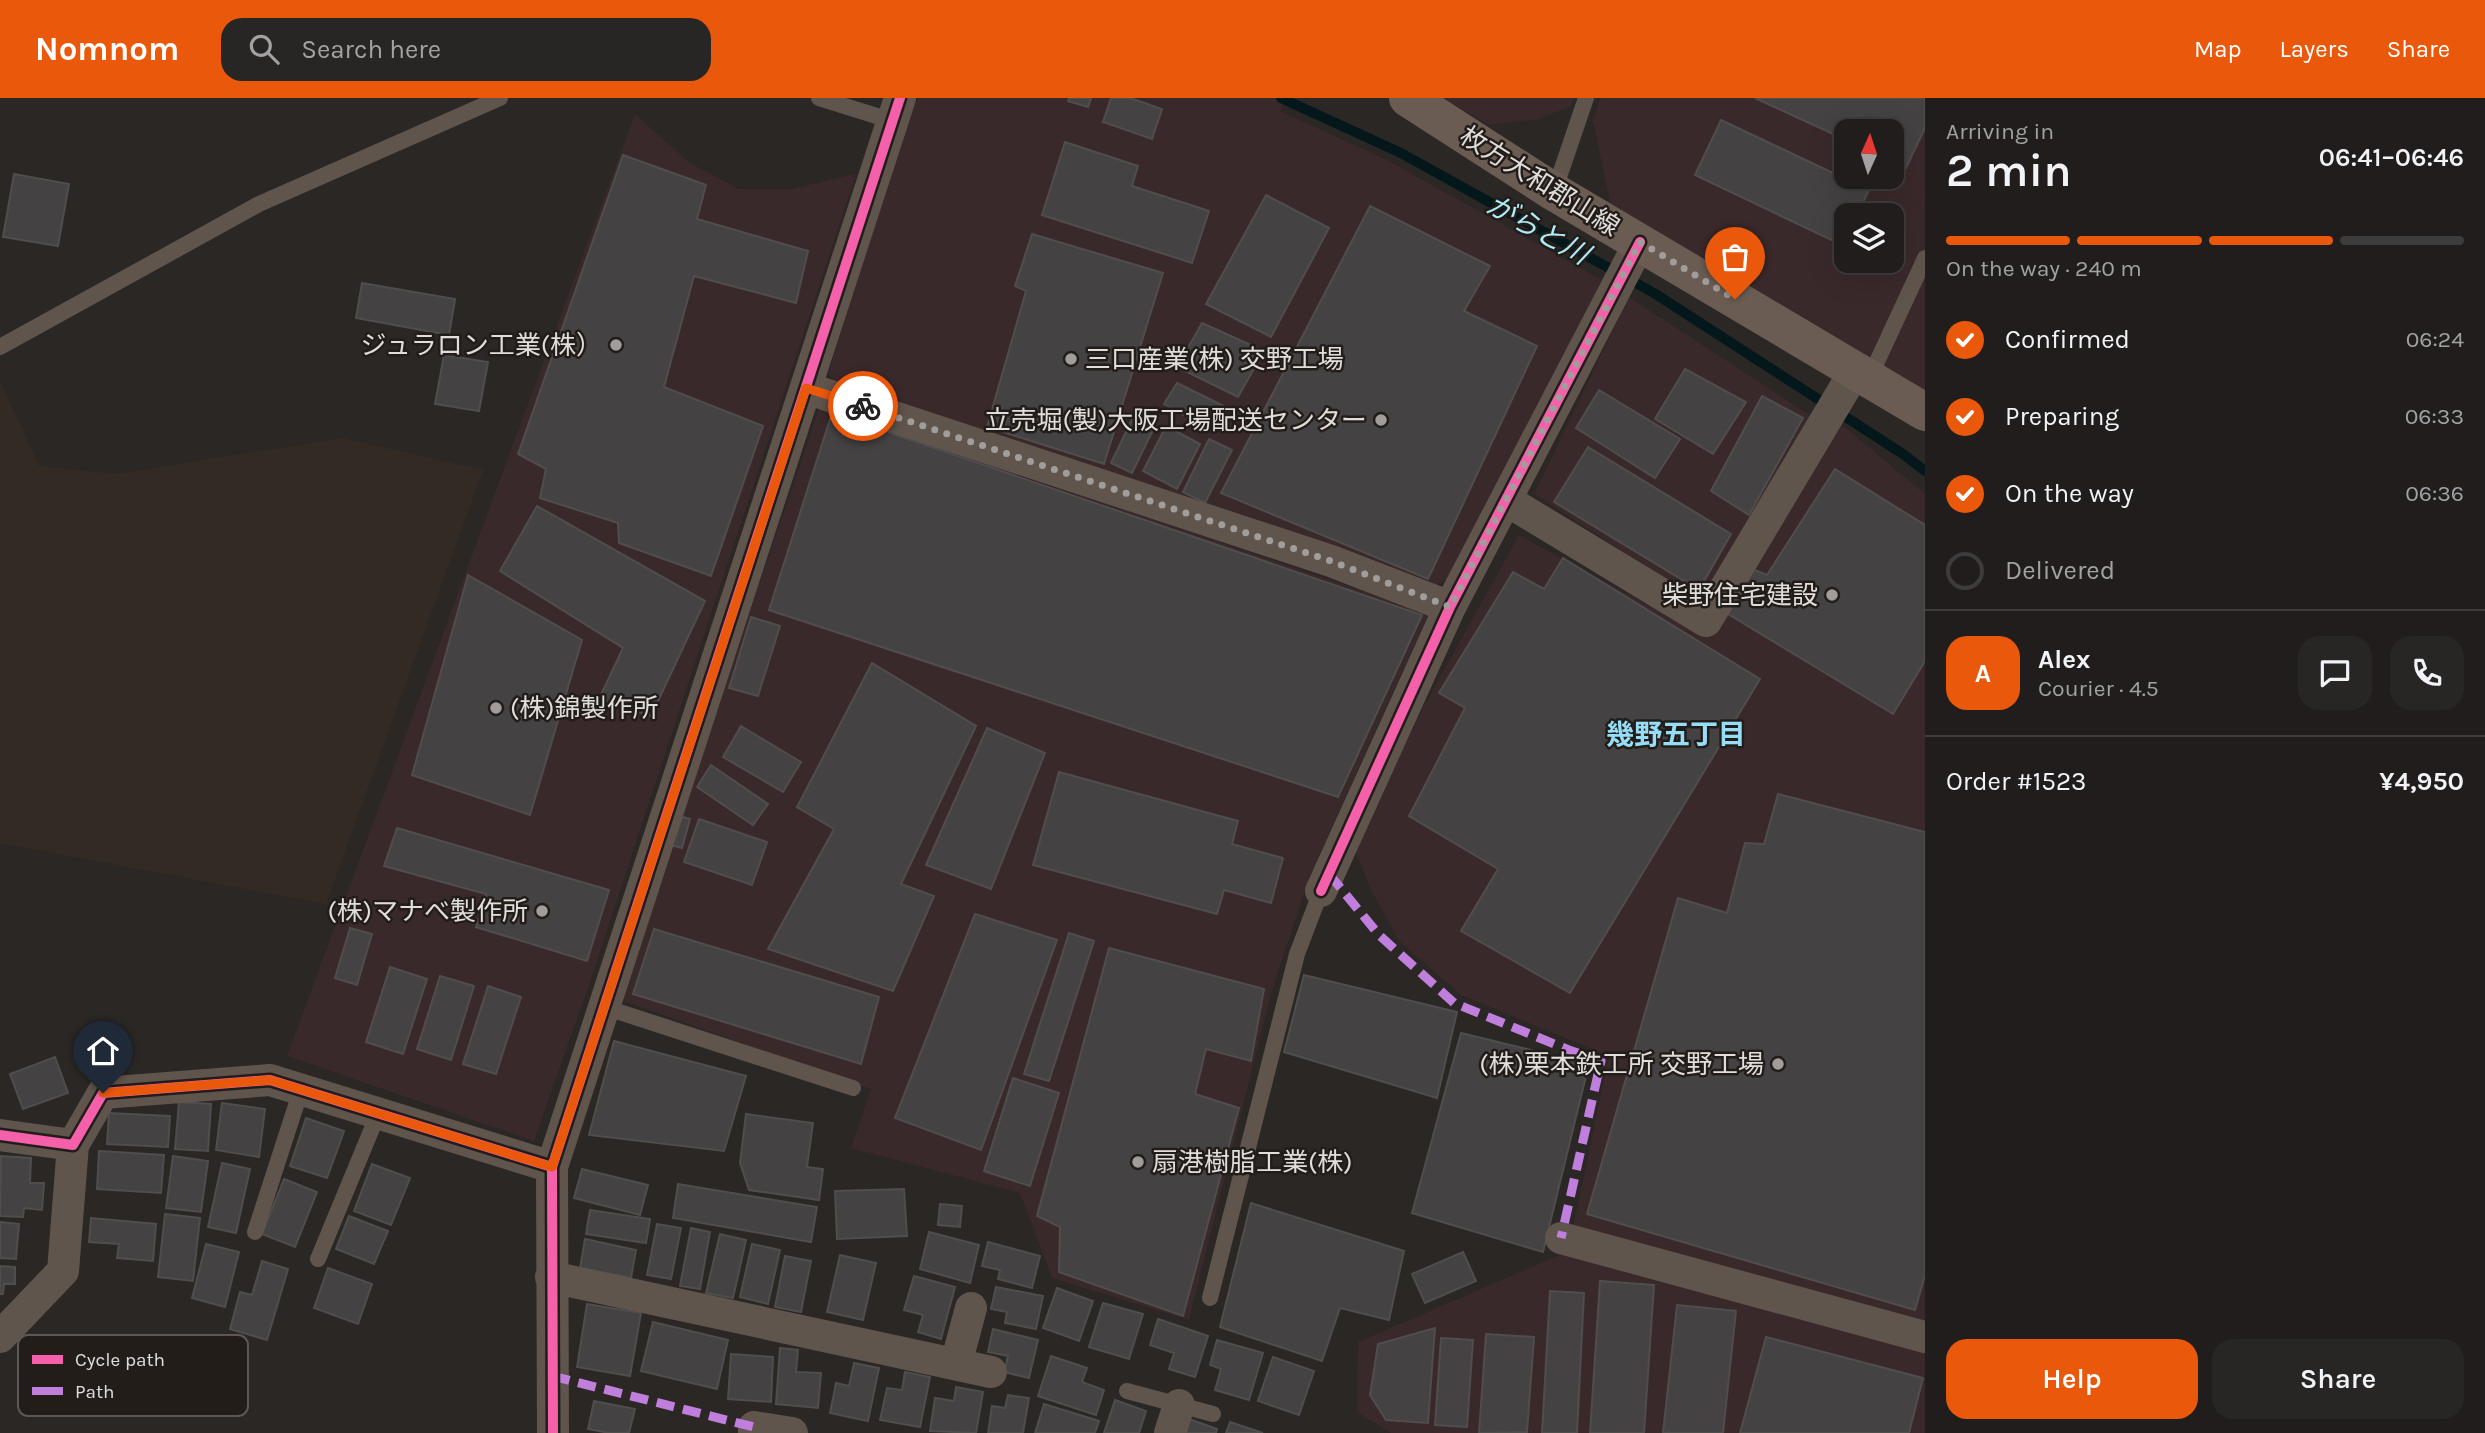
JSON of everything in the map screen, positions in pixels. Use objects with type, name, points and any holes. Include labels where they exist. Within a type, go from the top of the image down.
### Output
[{"type":"main road","name":"枚方大和郡山線","points":[[1408,98],[1553,192],[1925,412]]},
{"type":"street","points":[[553,1433],[552,1167],[897,109]]},
{"type":"street","points":[[1321,891],[1450,607],[1640,242]]},
{"type":"street","points":[[1506,500],[1706,621],[1862,375]]},
{"type":"street","points":[[806,388],[1331,561],[1450,607]]},
{"type":"street","points":[[0,1337],[63,1271],[73,1145],[103,1093],[270,1080],[552,1167]]},
{"type":"street","points":[[0,1135],[73,1145]]},
{"type":"street","points":[[1561,1238],[1925,1337]]},
{"type":"street","points":[[551,1277],[991,1372]]},
{"type":"street","points":[[956,1364],[971,1308]]},
{"type":"street","points":[[754,1433],[754,1427],[792,1433]]},
{"type":"lane","points":[[0,346],[259,204],[500,98]]},
{"type":"lane","points":[[819,98],[897,109]]},
{"type":"lane","points":[[1553,192],[1586,98]]},
{"type":"lane","points":[[1862,375],[1925,258]]},
{"type":"lane","points":[[1210,1298],[1297,954],[1321,891]]},
{"type":"lane","points":[[604,1007],[853,1088]]},
{"type":"lane","points":[[255,1232],[302,1090]]},
{"type":"lane","points":[[318,1259],[378,1114]]},
{"type":"lane","points":[[1127,1391],[1175,1419],[1213,1414]]},
{"type":"shaded area","points":[[918,98],[1286,98],[1280,111],[1387,160],[1602,280],[1455,575],[1437,585],[836,388],[829,372],[880,199]]},
{"type":"shaded area","points":[[1443,98],[1574,98],[1571,106],[1539,119],[1489,125]]},
{"type":"shaded area","points":[[1601,98],[1925,98],[1925,391],[1610,203],[1593,120]]},
{"type":"shaded area","points":[[635,114],[690,163],[739,189],[791,189],[856,174],[588,988],[534,1141],[287,1056]]},
{"type":"shaded area","points":[[1629,297],[1814,418],[1709,607],[1534,494]]},
{"type":"shaded area","points":[[0,381],[39,466],[115,474],[343,438],[483,470],[326,904],[0,843]]},
{"type":"shaded area","points":[[820,406],[1431,614],[1310,876],[1272,990],[1189,1320],[1052,1278],[1020,1193],[851,1148],[871,1089],[618,999]]},
{"type":"shaded area","points":[[1841,424],[1925,494],[1925,1323],[1572,1232],[1609,1056],[1461,995],[1399,941],[1372,892],[1354,848],[1426,702],[1519,535],[1707,637]]},
{"type":"shaded area","points":[[1562,1254],[1925,1352],[1925,1433],[1391,1433],[1357,1412],[1358,1342]]},
{"type":"building","points":[[1069,98],[1091,98],[1088,107],[1068,101]]},
{"type":"building","points":[[1111,98],[1130,98],[1162,109],[1152,139],[1103,122]]},
{"type":"building","points":[[1755,98],[1925,98],[1925,128],[1906,168],[1904,119],[1834,119],[1834,134]]},
{"type":"building","points":[[1721,120],[1834,173],[1834,189],[1869,190],[1863,203],[1834,203],[1834,241],[1695,175]]},
{"type":"building","points":[[1065,142],[1138,166],[1132,186],[1209,211],[1192,263],[1042,215]]},
{"type":"building","name":"ジュラロン工業(株）","points":[[623,155],[706,185],[697,219],[808,251],[796,303],[694,276],[664,387],[763,426],[711,576],[619,543],[618,523],[540,498],[546,469],[518,454]]},
{"type":"building","points":[[14,174],[69,184],[58,246],[3,237]]},
{"type":"building","points":[[1266,195],[1329,228],[1271,337],[1206,304]]},
{"type":"building","name":"立売堀(製)大阪工場配送センター","points":[[1370,206],[1490,266],[1464,311],[1537,346],[1428,579],[1221,493]]},
{"type":"building","name":"三口産業(株) 交野工場","points":[[1032,234],[1163,273],[1104,464],[987,427],[1026,291],[1015,286]]},
{"type":"building","points":[[362,283],[455,299],[449,335],[356,318]]},
{"type":"building","points":[[1202,323],[1264,351],[1238,397],[1177,367]]},
{"type":"building","points":[[444,355],[488,362],[479,411],[435,404]]},
{"type":"building","points":[[1685,369],[1746,402],[1713,454],[1655,419]]},
{"type":"building","points":[[1177,383],[1224,406],[1207,428],[1164,404]]},
{"type":"building","points":[[1599,390],[1680,439],[1655,478],[1576,428]]},
{"type":"building","points":[[1762,396],[1803,418],[1749,515],[1711,491]]},
{"type":"building","points":[[832,413],[1422,615],[1338,797],[769,610]]},
{"type":"building","points":[[1134,415],[1155,426],[1132,473],[1111,463]]},
{"type":"building","points":[[1166,426],[1200,444],[1177,489],[1143,471]]},
{"type":"building","points":[[1209,439],[1232,450],[1205,503],[1183,492]]},
{"type":"building","points":[[1588,447],[1731,534],[1699,590],[1554,502]]},
{"type":"building","name":"柴野住宅建設","points":[[1835,469],[1925,525],[1925,661],[1893,714],[1728,614],[1752,569],[1767,575]]},
{"type":"building","points":[[537,506],[705,601],[651,716],[599,699],[623,648],[500,571]]},
{"type":"building","points":[[1563,558],[1760,679],[1570,993],[1461,931],[1498,869],[1409,816],[1465,708],[1439,693],[1513,572],[1544,589]]},
{"type":"building","name":"(株)錦製作所","points":[[468,575],[582,640],[530,815],[412,775]]},
{"type":"building","points":[[751,617],[780,626],[758,696],[729,688]]},
{"type":"building","points":[[872,663],[976,726],[901,884],[934,896],[893,991],[768,949],[834,829],[797,807]]},
{"type":"building","points":[[741,726],[801,762],[783,792],[723,757]]},
{"type":"building","points":[[987,728],[1045,753],[991,889],[926,865]]},
{"type":"building","points":[[711,765],[768,804],[753,825],[697,787]]},
{"type":"building","points":[[1059,772],[1238,821],[1232,844],[1283,858],[1271,903],[1224,890],[1217,914],[1033,865]]},
{"type":"building","name":"(株)栗本鉄工所 交野工場","points":[[1778,794],[1925,832],[1925,1275],[1915,1310],[1587,1214],[1678,898],[1727,913],[1745,843],[1764,844]]},
{"type":"building","points":[[676,815],[690,819],[682,848],[667,844]]},
{"type":"building","points":[[699,819],[767,842],[752,885],[684,862]]},
{"type":"building","name":"(株)マナべ製作所","points":[[397,828],[609,890],[587,961],[476,927],[486,894],[384,866]]},
{"type":"building","points":[[975,914],[1057,940],[981,1150],[895,1118]]},
{"type":"building","points":[[350,928],[372,934],[357,985],[335,978]]},
{"type":"building","points":[[654,929],[879,997],[861,1064],[633,994]]},
{"type":"building","points":[[1069,933],[1094,941],[1049,1081],[1024,1074]]},
{"type":"building","name":"扇港樹脂工業(株)","points":[[1109,948],[1264,989],[1251,1061],[1206,1049],[1195,1094],[1239,1108],[1183,1316],[1059,1272],[1060,1227],[1037,1216]]},
{"type":"building","points":[[390,967],[427,979],[403,1054],[366,1042]]},
{"type":"building","points":[[1304,975],[1457,1012],[1437,1098],[1284,1052]]},
{"type":"building","points":[[440,976],[474,986],[451,1060],[417,1049]]},
{"type":"building","points":[[488,986],[521,997],[496,1074],[463,1064]]},
{"type":"building","points":[[1461,1033],[1589,1064],[1543,1252],[1412,1213]]},
{"type":"building","points":[[614,1041],[746,1076],[724,1151],[589,1135]]},
{"type":"building","points":[[55,1057],[68,1093],[23,1109],[10,1074]]},
{"type":"building","points":[[1013,1078],[1059,1093],[1030,1186],[984,1171]]},
{"type":"building","points":[[179,1102],[211,1104],[208,1151],[175,1149]]},
{"type":"building","points":[[222,1103],[265,1109],[259,1157],[216,1150]]},
{"type":"building","points":[[109,1113],[170,1116],[168,1147],[107,1144]]},
{"type":"building","points":[[746,1114],[813,1123],[807,1167],[823,1169],[819,1200],[749,1190],[740,1163]]},
{"type":"building","points":[[306,1118],[344,1131],[327,1178],[290,1166]]},
{"type":"building","points":[[99,1151],[164,1155],[161,1193],[97,1189]]},
{"type":"building","points":[[1,1156],[31,1158],[30,1183],[44,1183],[42,1210],[24,1208],[23,1217],[0,1216]]},
{"type":"building","points":[[173,1156],[208,1161],[201,1212],[166,1208]]},
{"type":"building","points":[[222,1163],[250,1169],[236,1233],[208,1227]]},
{"type":"building","points":[[372,1164],[410,1178],[391,1225],[354,1211]]},
{"type":"building","points":[[582,1169],[648,1185],[640,1215],[574,1198]]},
{"type":"building","points":[[284,1179],[317,1192],[295,1247],[262,1234]]},
{"type":"building","points":[[678,1184],[817,1207],[811,1242],[673,1218]]},
{"type":"building","points":[[904,1189],[907,1236],[837,1239],[835,1191]]},
{"type":"building","points":[[1251,1203],[1404,1251],[1389,1320],[1340,1308],[1322,1361],[1220,1327]]},
{"type":"building","points":[[940,1204],[962,1206],[960,1227],[938,1225]]},
{"type":"building","points":[[590,1210],[650,1219],[646,1243],[586,1234]]},
{"type":"building","points":[[165,1214],[200,1218],[193,1281],[158,1277]]},
{"type":"building","points":[[349,1216],[388,1231],[374,1264],[336,1249]]},
{"type":"building","points":[[91,1218],[156,1224],[153,1261],[117,1258],[119,1244],[89,1242]]},
{"type":"building","points":[[0,1222],[19,1224],[16,1259],[0,1258]]},
{"type":"building","points":[[657,1224],[681,1228],[671,1279],[647,1275]]},
{"type":"building","points":[[691,1228],[710,1232],[700,1289],[680,1286]]},
{"type":"building","points":[[929,1232],[979,1245],[970,1283],[920,1269]]},
{"type":"building","points":[[720,1234],[746,1240],[733,1298],[706,1293]]},
{"type":"building","points":[[585,1239],[636,1250],[631,1278],[580,1268]]},
{"type":"building","points":[[988,1242],[1040,1256],[1032,1288],[998,1279],[1000,1270],[982,1266]]},
{"type":"building","points":[[206,1244],[239,1252],[225,1307],[192,1298]]},
{"type":"building","points":[[752,1244],[780,1250],[768,1304],[740,1297]]},
{"type":"building","points":[[1463,1252],[1476,1281],[1425,1303],[1412,1274]]},
{"type":"building","points":[[840,1255],[876,1263],[863,1320],[827,1312]]},
{"type":"building","points":[[785,1256],[811,1261],[801,1312],[775,1307]]},
{"type":"building","points":[[262,1261],[288,1269],[267,1340],[230,1329],[240,1292],[252,1295]]},
{"type":"building","points":[[0,1266],[15,1267],[15,1284],[4,1284],[3,1294],[0,1294]]},
{"type":"building","points":[[328,1268],[372,1284],[358,1324],[314,1308]]},
{"type":"building","points":[[914,1276],[955,1287],[941,1339],[918,1332],[923,1315],[904,1310]]},
{"type":"building","points":[[1600,1281],[1654,1285],[1644,1433],[1590,1433]]},
{"type":"building","points":[[996,1287],[1043,1296],[1036,1329],[1005,1323],[1007,1312],[991,1309]]},
{"type":"building","points":[[1057,1288],[1093,1301],[1079,1341],[1043,1328]]},
{"type":"building","points":[[1550,1291],[1584,1293],[1577,1433],[1542,1433]]},
{"type":"building","points":[[1103,1303],[1143,1314],[1129,1359],[1089,1347]]},
{"type":"building","points":[[587,1304],[641,1313],[630,1376],[577,1367]]},
{"type":"building","points":[[1677,1305],[1736,1311],[1723,1433],[1663,1433]]},
{"type":"building","points":[[1158,1319],[1208,1336],[1195,1377],[1169,1369],[1174,1353],[1150,1345]]},
{"type":"building","points":[[653,1322],[728,1340],[717,1389],[641,1371]]},
{"type":"building","points":[[1435,1328],[1428,1423],[1386,1420],[1370,1395],[1378,1344]]},
{"type":"building","points":[[993,1329],[1038,1340],[1029,1378],[1004,1372],[1008,1356],[988,1352]]},
{"type":"building","points":[[1486,1334],[1534,1337],[1527,1432],[1479,1433]]},
{"type":"building","points":[[1766,1337],[1923,1378],[1909,1433],[1740,1433]]},
{"type":"building","points":[[1441,1338],[1473,1340],[1467,1427],[1435,1425]]},
{"type":"building","points":[[1217,1340],[1263,1353],[1249,1400],[1215,1390],[1221,1369],[1210,1365]]},
{"type":"building","points":[[780,1348],[798,1350],[796,1372],[821,1373],[818,1408],[776,1404]]},
{"type":"building","points":[[731,1354],[773,1357],[771,1402],[728,1399]]},
{"type":"building","points":[[1051,1356],[1087,1368],[1082,1382],[1104,1390],[1096,1415],[1038,1396]]},
{"type":"building","points":[[1273,1357],[1314,1371],[1299,1415],[1258,1401]]},
{"type":"building","points":[[854,1363],[879,1368],[868,1421],[830,1413],[836,1383],[849,1386]]},
{"type":"building","points":[[905,1372],[930,1377],[920,1427],[880,1420],[887,1388],[902,1390]]},
{"type":"building","points":[[956,1387],[983,1392],[976,1433],[930,1431],[935,1398],[954,1401]]},
{"type":"building","points":[[1008,1395],[1029,1398],[1023,1433],[988,1433],[992,1406],[1005,1408]]},
{"type":"building","points":[[1115,1400],[1146,1411],[1139,1433],[1104,1433]]},
{"type":"building","points":[[594,1401],[635,1409],[629,1433],[588,1429]]},
{"type":"building","points":[[1044,1404],[1099,1421],[1095,1433],[1035,1433]]},
{"type":"building","points":[[1186,1418],[1217,1429],[1216,1433],[1180,1433]]},
{"type":"building","points":[[1230,1422],[1263,1433],[1226,1433]]},
{"type":"waterway","name":"がらと川","points":[[1281,98],[1401,153],[1654,293],[1903,454],[1925,471]]},
{"type":"marked path","points":[[1329,874],[1379,935],[1454,1003],[1601,1061],[1561,1238]]},
{"type":"marked path","points":[[552,1376],[754,1427]]},
{"type":"cycle path","points":[[553,1433],[552,1167],[900,98]]},
{"type":"cycle path","points":[[1321,891],[1450,607],[1640,242]]},
{"type":"cycle path","points":[[0,1135],[73,1145],[103,1093],[270,1080],[552,1167]]},
{"type":"way so far","points":[[863,406],[1331,561],[1450,607],[1640,242],[1735,299]]},
{"type":"place","name":"ジュラロン工業(株）","points":[[616,345]]},
{"type":"place","name":"三口産業(株) 交野工場","points":[[1071,359]]},
{"type":"place","name":"立売堀(製)大阪工場配送センター","points":[[1381,420]]},
{"type":"place","name":"柴野住宅建設","points":[[1832,595]]},
{"type":"place","name":"(株)錦製作所","points":[[496,708]]},
{"type":"place","name":"(株)マナべ製作所","points":[[542,911]]},
{"type":"place","name":"(株)栗本鉄工所 交野工場","points":[[1778,1064]]},
{"type":"place","name":"扇港樹脂工業(株)","points":[[1138,1162]]},
{"type":"district","name":"幾野五丁目","points":[[1676,734]]},
{"type":"route","points":[[103,1093],[270,1080],[552,1167],[806,388],[863,406]]}]
